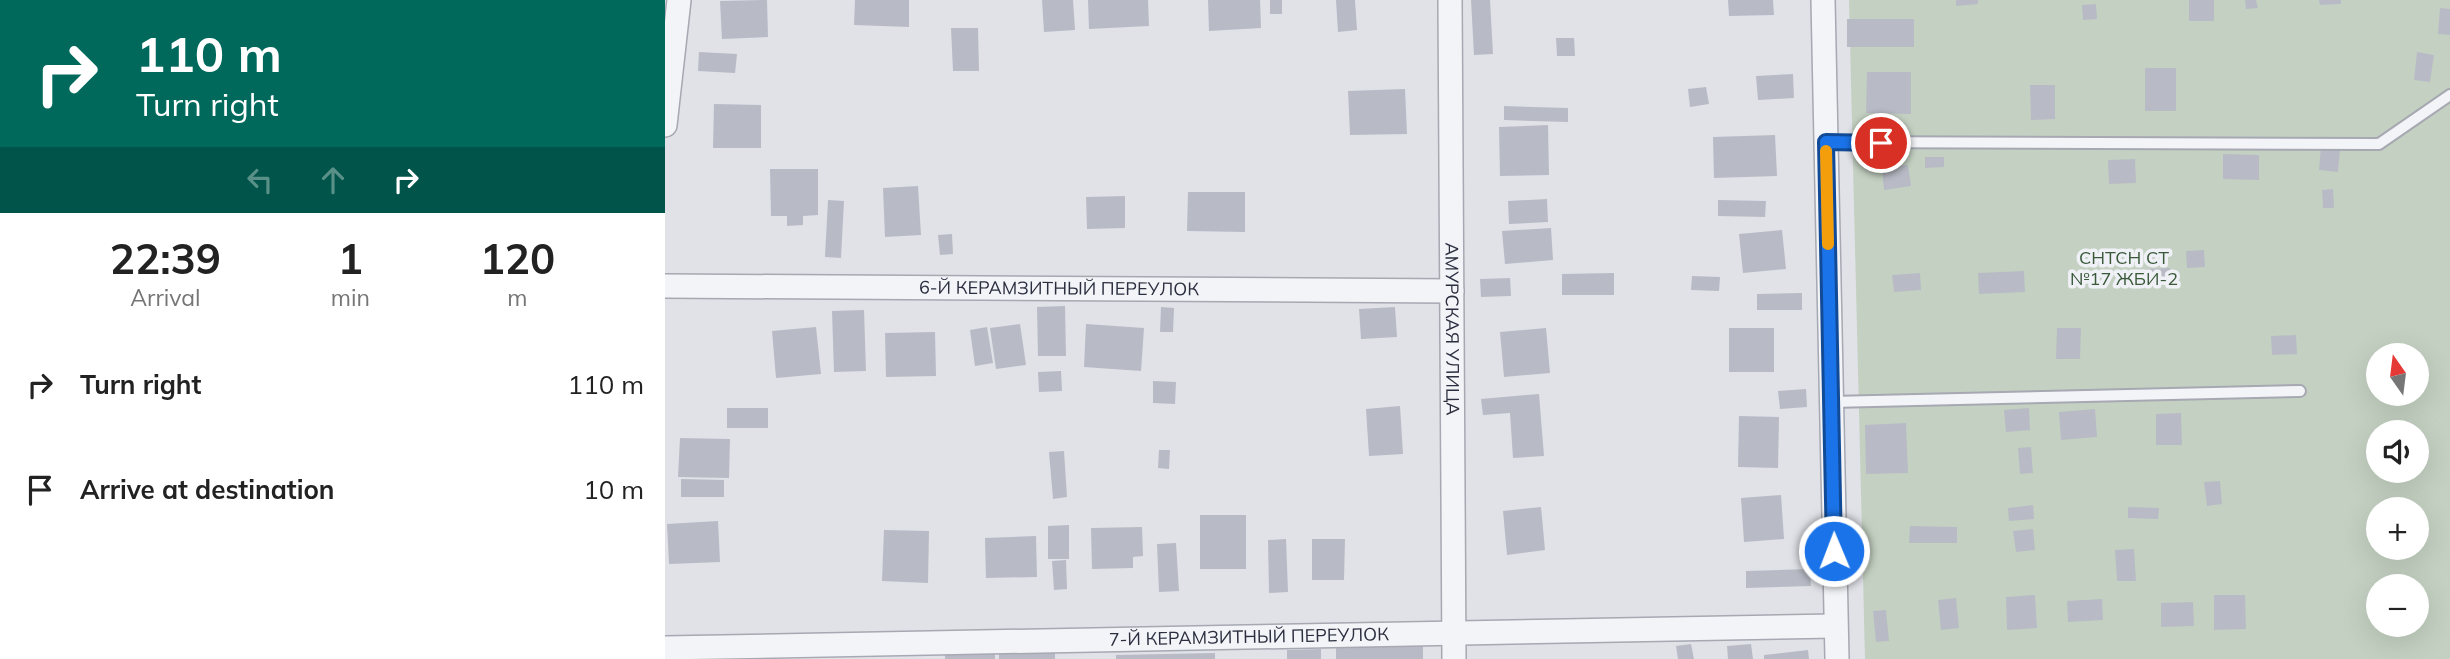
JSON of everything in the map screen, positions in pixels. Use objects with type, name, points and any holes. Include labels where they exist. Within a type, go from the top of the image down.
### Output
[{"type":"street","points":[[665,125],[679,0]]},
{"type":"street","name":"АМУРСКАЯ УЛИЦА","points":[[1450,0],[1454,659]]},
{"type":"street","points":[[1823,0],[1837,659]]},
{"type":"street","name":"6-Й КЕРАМЗИТНЫЙ ПЕРЕУЛОК","points":[[665,286],[1451,291]]},
{"type":"street","name":"7-Й КЕРАМЗИТНЫЙ ПЕРЕУЛОК","points":[[665,648],[1088,650],[1453,633],[1835,626]]},
{"type":"lane","points":[[1826,142],[2379,145],[2450,95]]},
{"type":"lane","points":[[1831,402],[2300,391]]},
{"type":"green space","name":"СНТСН СТ №17 ЖБИ-2","points":[[1849,0],[2450,0],[2450,659],[1865,659]]},
{"type":"building","points":[[767,0],[768,37],[722,39],[720,1]]},
{"type":"building","points":[[855,0],[909,0],[909,27],[854,25]]},
{"type":"building","points":[[1042,0],[1073,0],[1075,30],[1044,32]]},
{"type":"building","points":[[1088,0],[1148,0],[1149,26],[1089,29]]},
{"type":"building","points":[[1208,0],[1260,0],[1261,28],[1209,31]]},
{"type":"building","points":[[1270,0],[1282,0],[1282,14],[1270,14]]},
{"type":"building","points":[[1336,0],[1355,0],[1357,30],[1338,32]]},
{"type":"building","points":[[1471,0],[1490,0],[1493,54],[1474,55]]},
{"type":"building","points":[[1728,0],[1773,0],[1774,15],[1729,16]]},
{"type":"building","points":[[1956,0],[1978,0],[1978,4],[1956,6]]},
{"type":"building","points":[[2189,0],[2214,0],[2214,21],[2189,21]]},
{"type":"building","points":[[2245,0],[2256,0],[2258,8],[2246,9]]},
{"type":"building","points":[[2319,0],[2341,0],[2341,4],[2320,5]]},
{"type":"building","points":[[2096,4],[2097,19],[2083,20],[2082,5]]},
{"type":"building","points":[[2440,8],[2450,9],[2450,35],[2438,34]]},
{"type":"building","points":[[1847,19],[1914,19],[1914,47],[1847,47]]},
{"type":"building","points":[[951,28],[978,28],[979,71],[953,71]]},
{"type":"building","points":[[1556,38],[1574,38],[1575,56],[1557,56]]},
{"type":"building","points":[[699,52],[737,54],[735,73],[698,71]]},
{"type":"building","points":[[2417,52],[2434,55],[2430,82],[2414,80]]},
{"type":"building","points":[[2145,68],[2176,68],[2176,111],[2145,111]]},
{"type":"building","points":[[1867,72],[1911,72],[1911,114],[1866,113]]},
{"type":"building","points":[[1793,74],[1794,98],[1758,100],[1756,76]]},
{"type":"building","points":[[2030,85],[2055,85],[2055,119],[2031,120]]},
{"type":"building","points":[[1706,87],[1709,104],[1690,107],[1688,89]]},
{"type":"building","points":[[1405,89],[1407,134],[1350,135],[1348,91]]},
{"type":"building","points":[[714,104],[761,105],[761,148],[713,148]]},
{"type":"building","points":[[1504,106],[1568,108],[1568,122],[1504,120]]},
{"type":"building","points":[[1548,125],[1549,175],[1500,176],[1499,127]]},
{"type":"building","points":[[1775,135],[1777,176],[1714,178],[1713,137]]},
{"type":"building","points":[[2321,146],[2340,149],[2338,172],[2319,170]]},
{"type":"building","points":[[2223,154],[2259,155],[2259,180],[2223,179]]},
{"type":"building","points":[[1925,157],[1944,157],[1944,167],[1925,168]]},
{"type":"building","points":[[2135,159],[2136,183],[2109,184],[2108,160]]},
{"type":"building","points":[[1908,165],[1911,186],[1884,190],[1882,168]]},
{"type":"building","points":[[770,169],[818,169],[818,215],[803,216],[803,225],[787,226],[787,216],[771,216]]},
{"type":"building","points":[[918,186],[921,235],[885,237],[883,188]]},
{"type":"building","points":[[2333,189],[2334,208],[2323,208],[2322,190]]},
{"type":"building","points":[[1188,192],[1245,192],[1245,232],[1187,231]]},
{"type":"building","points":[[1125,196],[1125,228],[1087,229],[1086,197]]},
{"type":"building","points":[[1547,199],[1548,222],[1509,224],[1508,201]]},
{"type":"building","points":[[828,200],[844,201],[841,258],[825,257]]},
{"type":"building","points":[[1718,200],[1766,201],[1765,217],[1718,216]]},
{"type":"building","points":[[1551,228],[1553,260],[1505,264],[1502,231]]},
{"type":"building","points":[[1782,230],[1786,269],[1743,273],[1739,234]]},
{"type":"building","points":[[952,234],[953,254],[940,255],[938,235]]},
{"type":"building","points":[[2204,250],[2205,267],[2187,268],[2186,251]]},
{"type":"building","points":[[2170,268],[2171,283],[2147,285],[2146,269]]},
{"type":"building","points":[[2024,271],[2025,292],[1979,294],[1978,273]]},
{"type":"building","points":[[1614,273],[1614,295],[1562,295],[1562,274]]},
{"type":"building","points":[[1920,273],[1921,290],[1894,292],[1892,275]]},
{"type":"building","points":[[1692,276],[1720,277],[1719,291],[1691,290]]},
{"type":"building","points":[[1510,278],[1511,296],[1481,297],[1480,279]]},
{"type":"building","points":[[1802,293],[1802,310],[1757,310],[1757,294]]},
{"type":"building","points":[[1065,306],[1066,356],[1038,356],[1037,307]]},
{"type":"building","points":[[1161,307],[1174,308],[1173,332],[1160,332]]},
{"type":"building","points":[[1395,307],[1397,337],[1361,339],[1359,309]]},
{"type":"building","points":[[864,310],[866,371],[834,372],[832,311]]},
{"type":"building","points":[[1020,324],[1026,365],[996,369],[990,328]]},
{"type":"building","points":[[1086,324],[1144,328],[1141,371],[1084,367]]},
{"type":"building","points":[[816,327],[821,374],[776,378],[772,331]]},
{"type":"building","points":[[987,327],[993,363],[975,366],[970,330]]},
{"type":"building","points":[[1546,328],[1550,373],[1504,377],[1500,332]]},
{"type":"building","points":[[1729,328],[1774,328],[1774,372],[1729,372]]},
{"type":"building","points":[[2057,328],[2081,328],[2080,359],[2056,359]]},
{"type":"building","points":[[935,332],[936,376],[886,377],[885,333]]},
{"type":"building","points":[[2296,335],[2297,354],[2272,355],[2271,336]]},
{"type":"building","points":[[1061,371],[1062,391],[1039,392],[1038,372]]},
{"type":"building","points":[[1153,381],[1176,382],[1175,404],[1153,403]]},
{"type":"building","points":[[1806,389],[1807,407],[1780,409],[1778,391]]},
{"type":"building","points":[[1539,394],[1544,456],[1513,458],[1510,413],[1483,415],[1481,399]]},
{"type":"building","points":[[1400,406],[1403,454],[1369,456],[1366,409]]},
{"type":"building","points":[[727,408],[768,408],[768,428],[727,428]]},
{"type":"building","points":[[2029,408],[2030,430],[2006,432],[2004,410]]},
{"type":"building","points":[[2095,409],[2097,437],[2061,440],[2059,412]]},
{"type":"building","points":[[2181,413],[2182,445],[2156,445],[2156,414]]},
{"type":"building","points":[[1739,416],[1779,417],[1778,468],[1738,467]]},
{"type":"building","points":[[1906,423],[1908,473],[1866,474],[1865,425]]},
{"type":"building","points":[[680,438],[730,439],[729,478],[678,477]]},
{"type":"building","points":[[2031,447],[2033,473],[2020,474],[2018,448]]},
{"type":"building","points":[[1159,450],[1170,450],[1169,469],[1158,468]]},
{"type":"building","points":[[1064,451],[1067,497],[1053,499],[1049,452]]},
{"type":"building","points":[[681,479],[724,480],[724,497],[681,497]]},
{"type":"building","points":[[2220,481],[2222,504],[2207,506],[2204,482]]},
{"type":"building","points":[[1781,495],[1784,539],[1744,542],[1741,498]]},
{"type":"building","points":[[2033,505],[2034,519],[2009,521],[2008,508]]},
{"type":"building","points":[[1541,507],[1545,550],[1507,555],[1503,511]]},
{"type":"building","points":[[2128,507],[2159,508],[2158,519],[2128,518]]},
{"type":"building","points":[[1200,515],[1246,515],[1246,569],[1200,569]]},
{"type":"building","points":[[718,521],[720,562],[669,564],[667,524]]},
{"type":"building","points":[[1069,525],[1069,559],[1048,559],[1048,526]]},
{"type":"building","points":[[1910,526],[1957,527],[1957,543],[1909,543]]},
{"type":"building","points":[[1142,527],[1143,556],[1133,557],[1133,568],[1092,569],[1091,528]]},
{"type":"building","points":[[2033,529],[2035,550],[2016,552],[2013,531]]},
{"type":"building","points":[[884,530],[929,531],[928,583],[882,581]]},
{"type":"building","points":[[1036,536],[1037,577],[986,578],[985,538]]},
{"type":"building","points":[[1286,539],[1288,592],[1269,593],[1268,540]]},
{"type":"building","points":[[1312,539],[1345,539],[1344,580],[1312,580]]},
{"type":"building","points":[[1176,543],[1179,591],[1159,592],[1157,544]]},
{"type":"building","points":[[2134,549],[2136,581],[2117,581],[2115,550]]},
{"type":"building","points":[[1066,560],[1067,589],[1054,590],[1052,561]]},
{"type":"building","points":[[1810,569],[1811,586],[1746,588],[1746,571]]},
{"type":"building","points":[[2035,595],[2037,628],[2007,630],[2006,597]]},
{"type":"building","points":[[2214,595],[2245,595],[2246,629],[2214,630]]},
{"type":"building","points":[[1956,598],[1959,628],[1941,630],[1938,600]]},
{"type":"building","points":[[2102,599],[2103,620],[2068,622],[2067,601]]},
{"type":"building","points":[[2193,602],[2194,626],[2161,627],[2161,603]]},
{"type":"building","points":[[1886,610],[1889,641],[1876,642],[1873,611]]},
{"type":"building","points":[[1691,644],[1694,659],[1678,659],[1676,646]]},
{"type":"building","points":[[1751,644],[1753,659],[1728,659],[1727,646]]},
{"type":"building","points":[[1336,646],[1423,646],[1423,659],[1336,659]]},
{"type":"building","points":[[1321,649],[1321,659],[1287,659],[1287,650]]},
{"type":"building","points":[[1808,650],[1809,659],[1764,659],[1764,655]]},
{"type":"building","points":[[945,652],[995,652],[995,659],[945,659]]},
{"type":"building","points":[[1055,652],[1055,659],[999,659],[999,653]]},
{"type":"building","points":[[1215,653],[1215,659],[1116,659],[1116,655]]},
{"type":"slow traffic","points":[[1826,151],[1828,244]]},
{"type":"route","points":[[1834,551],[1826,142],[1881,143]]}]
